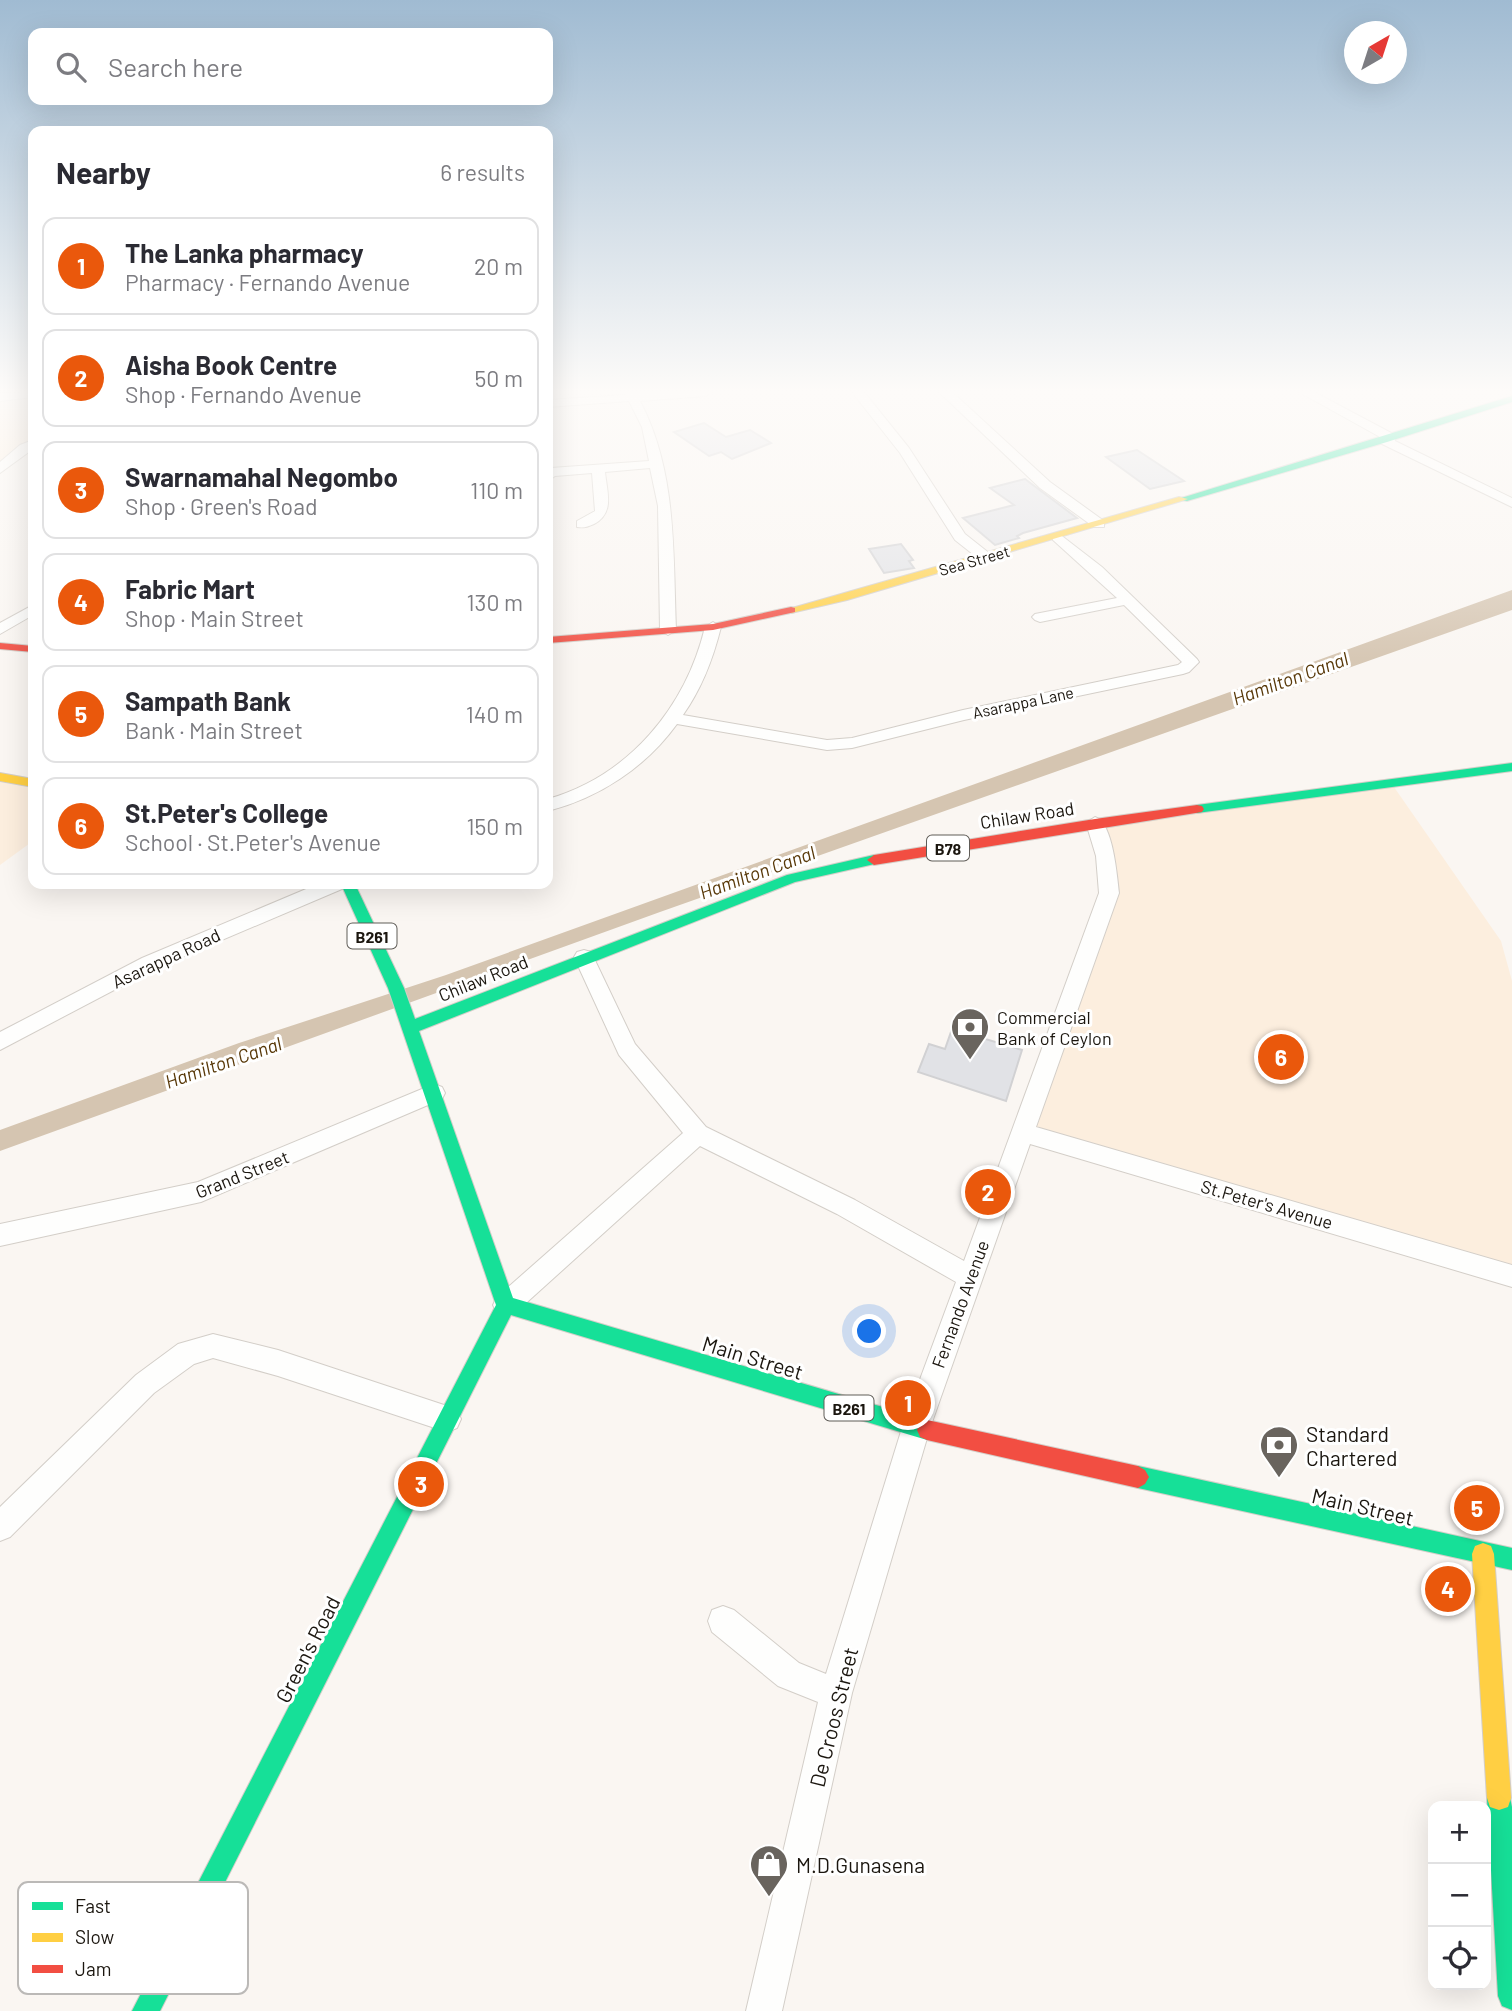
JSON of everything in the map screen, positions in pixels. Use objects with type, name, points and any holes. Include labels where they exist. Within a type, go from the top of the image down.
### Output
[{"type":"main road","name":"Sea Street","points":[[553,640],[713,627],[843,598],[1229,486]]},
{"type":"main road","points":[[2,649],[28,649]]},
{"type":"main road","name":"Chilaw Road","points":[[409,1028],[584,957],[792,878],[852,864],[1095,823],[1512,767]]},
{"type":"main road","points":[[0,777],[28,782]]},
{"type":"main road","name":"B261","points":[[350,889],[396,988],[506,1306]]},
{"type":"main road","name":"Green's Road","points":[[212,1882],[506,1306]]},
{"type":"main road","name":"Main Street","points":[[506,1306],[916,1428],[1512,1559]]},
{"type":"main road","points":[[1483,1554],[1512,1996]]},
{"type":"main road","name":"Green's Road","points":[[146,2011],[155,1994]]},
{"type":"street","points":[[582,524],[599,516],[602,511],[600,486]]},
{"type":"street","points":[[661,486],[665,506],[668,630]]},
{"type":"street","points":[[927,486],[960,537],[984,556]]},
{"type":"street","points":[[1046,486],[1099,524]]},
{"type":"street","points":[[1479,486],[1512,503]]},
{"type":"street","name":"Asarappa Lane","points":[[674,718],[827,745],[852,743],[963,715],[1183,669],[1191,662],[1058,537]]},
{"type":"street","points":[[1040,617],[1128,600]]},
{"type":"street","points":[[0,629],[28,612]]},
{"type":"street","points":[[553,803],[584,793],[628,764],[674,718],[695,685],[709,650],[713,627]]},
{"type":"street","name":"Fernando Avenue","points":[[916,1428],[1109,893],[1105,856],[1095,823]]},
{"type":"street","name":"Asarappa Road","points":[[0,1042],[149,963],[323,889]]},
{"type":"street","points":[[584,957],[627,1049],[698,1134],[846,1207],[970,1277]]},
{"type":"street","name":"Grand Street","points":[[0,1235],[201,1192],[434,1093]]},
{"type":"street","name":"St.Peter's Avenue","points":[[1021,1132],[1512,1276]]},
{"type":"street","points":[[506,1306],[698,1134]]},
{"type":"street","points":[[0,1527],[145,1384],[187,1353],[213,1346],[278,1363],[447,1419]]},
{"type":"street","name":"De Croos Street","points":[[764,2011],[836,1693],[916,1428]]},
{"type":"street","points":[[723,1621],[789,1675],[836,1693]]},
{"type":"shaded area","points":[[0,782],[28,787],[28,845],[0,865]]},
{"type":"shaded area","points":[[1394,787],[1501,941],[1512,981],[1512,1276],[1021,1132],[1109,893],[1095,823]]},
{"type":"water","name":"Hamilton Canal","points":[[1512,590],[1512,610],[660,912],[0,1151],[0,1130],[239,1043],[446,975]]},
{"type":"building","points":[[1034,486],[1077,518],[1023,533],[1017,536],[1019,538],[995,545],[963,518],[1014,505],[990,488]]},
{"type":"building","points":[[901,544],[913,560],[909,561],[914,568],[884,573],[869,549]]},
{"type":"building","name":"Commercial Bank of Ceylon","points":[[952,1029],[1022,1050],[1006,1101],[918,1072],[929,1044],[945,1049]]},
{"type":"traffic: fast","points":[[1183,499],[1228,486]]},
{"type":"traffic: fast","points":[[1197,809],[1512,767]]},
{"type":"traffic: fast","points":[[409,1028],[792,878],[874,860]]},
{"type":"traffic: fast","points":[[350,889],[396,988],[506,1305],[927,1430]]},
{"type":"traffic: fast","points":[[212,1882],[506,1305]]},
{"type":"traffic: fast","points":[[1138,1477],[1512,1559]]},
{"type":"traffic: fast","points":[[1499,1798],[1512,1996]]},
{"type":"traffic: fast","points":[[146,2011],[155,1994]]},
{"type":"traffic: slow","points":[[791,610],[843,598],[1183,499]]},
{"type":"traffic: slow","points":[[0,777],[28,782]]},
{"type":"traffic: slow","points":[[1483,1554],[1499,1798]]},
{"type":"traffic: jam","points":[[553,640],[713,627],[791,610]]},
{"type":"traffic: jam","points":[[0,646],[28,649]]},
{"type":"traffic: jam","points":[[874,860],[1197,809]]},
{"type":"traffic: jam","points":[[927,1430],[1138,1477]]},
{"type":"place","name":"St.Peter's College","points":[[1281,1057]]},
{"type":"place","name":"Commercial Bank of Ceylon","points":[[970,1061]]},
{"type":"place","name":"Aisha Book Centre","points":[[988,1192]]},
{"type":"place","name":"The Lanka pharmacy","points":[[908,1403]]},
{"type":"place","name":"Standard Chartered","points":[[1279,1479]]},
{"type":"place","name":"Swarnamahal Negombo","points":[[421,1484]]},
{"type":"place","name":"Sampath Bank","points":[[1477,1508]]},
{"type":"place","name":"Fabric Mart","points":[[1448,1589]]},
{"type":"place","name":"M.D.Gunasena","points":[[769,1898]]}]
